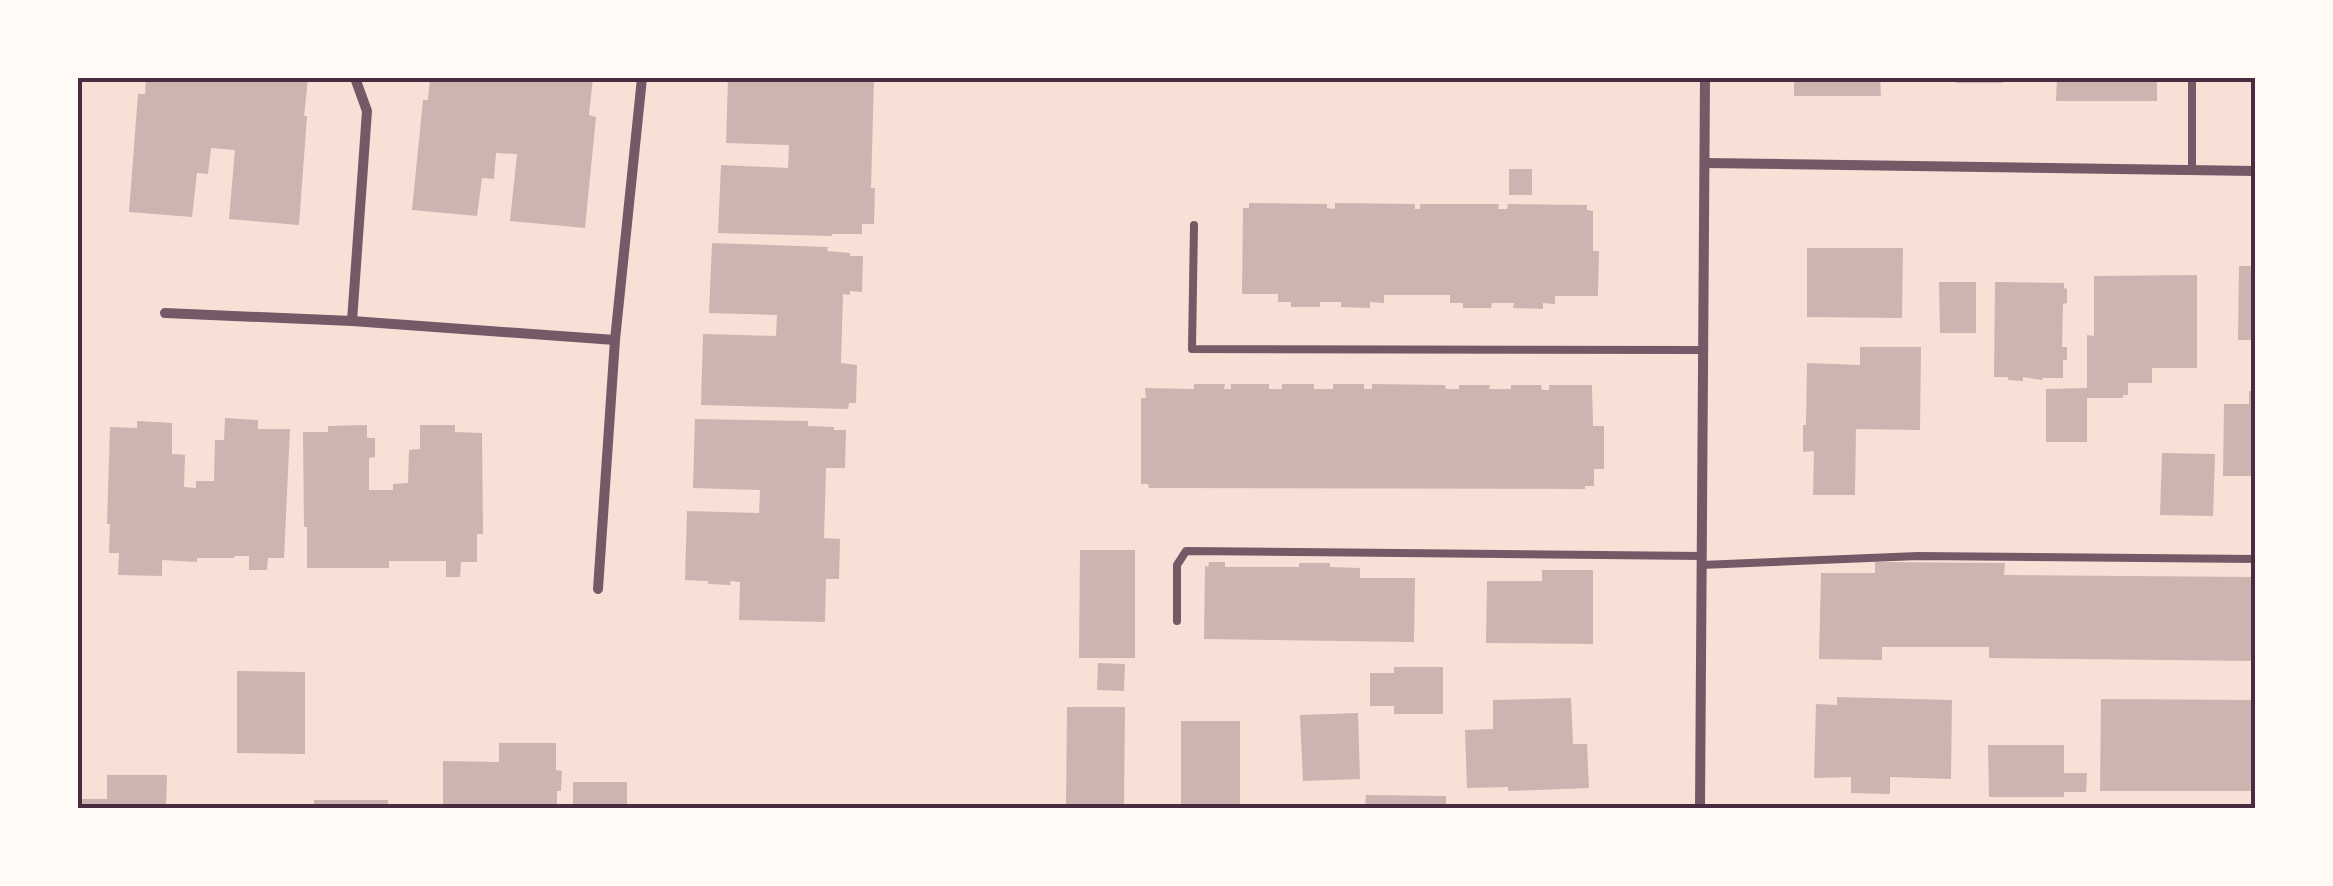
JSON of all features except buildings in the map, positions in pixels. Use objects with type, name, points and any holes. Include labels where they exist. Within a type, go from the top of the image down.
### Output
[{"type":"street","points":[[352,321],[367,111],[356,78]]},
{"type":"street","points":[[598,589],[616,340],[642,78]]},
{"type":"street","points":[[1700,808],[1706,78]]},
{"type":"street","points":[[1706,162],[2256,170]]},
{"type":"street","points":[[165,313],[352,321],[616,340]]},
{"type":"lane","points":[[2192,78],[2192,170]]},
{"type":"lane","points":[[1194,225],[1192,349],[1704,350]]},
{"type":"lane","points":[[1177,621],[1176,565],[1186,551],[1701,561],[1918,556],[2256,560]]}]
